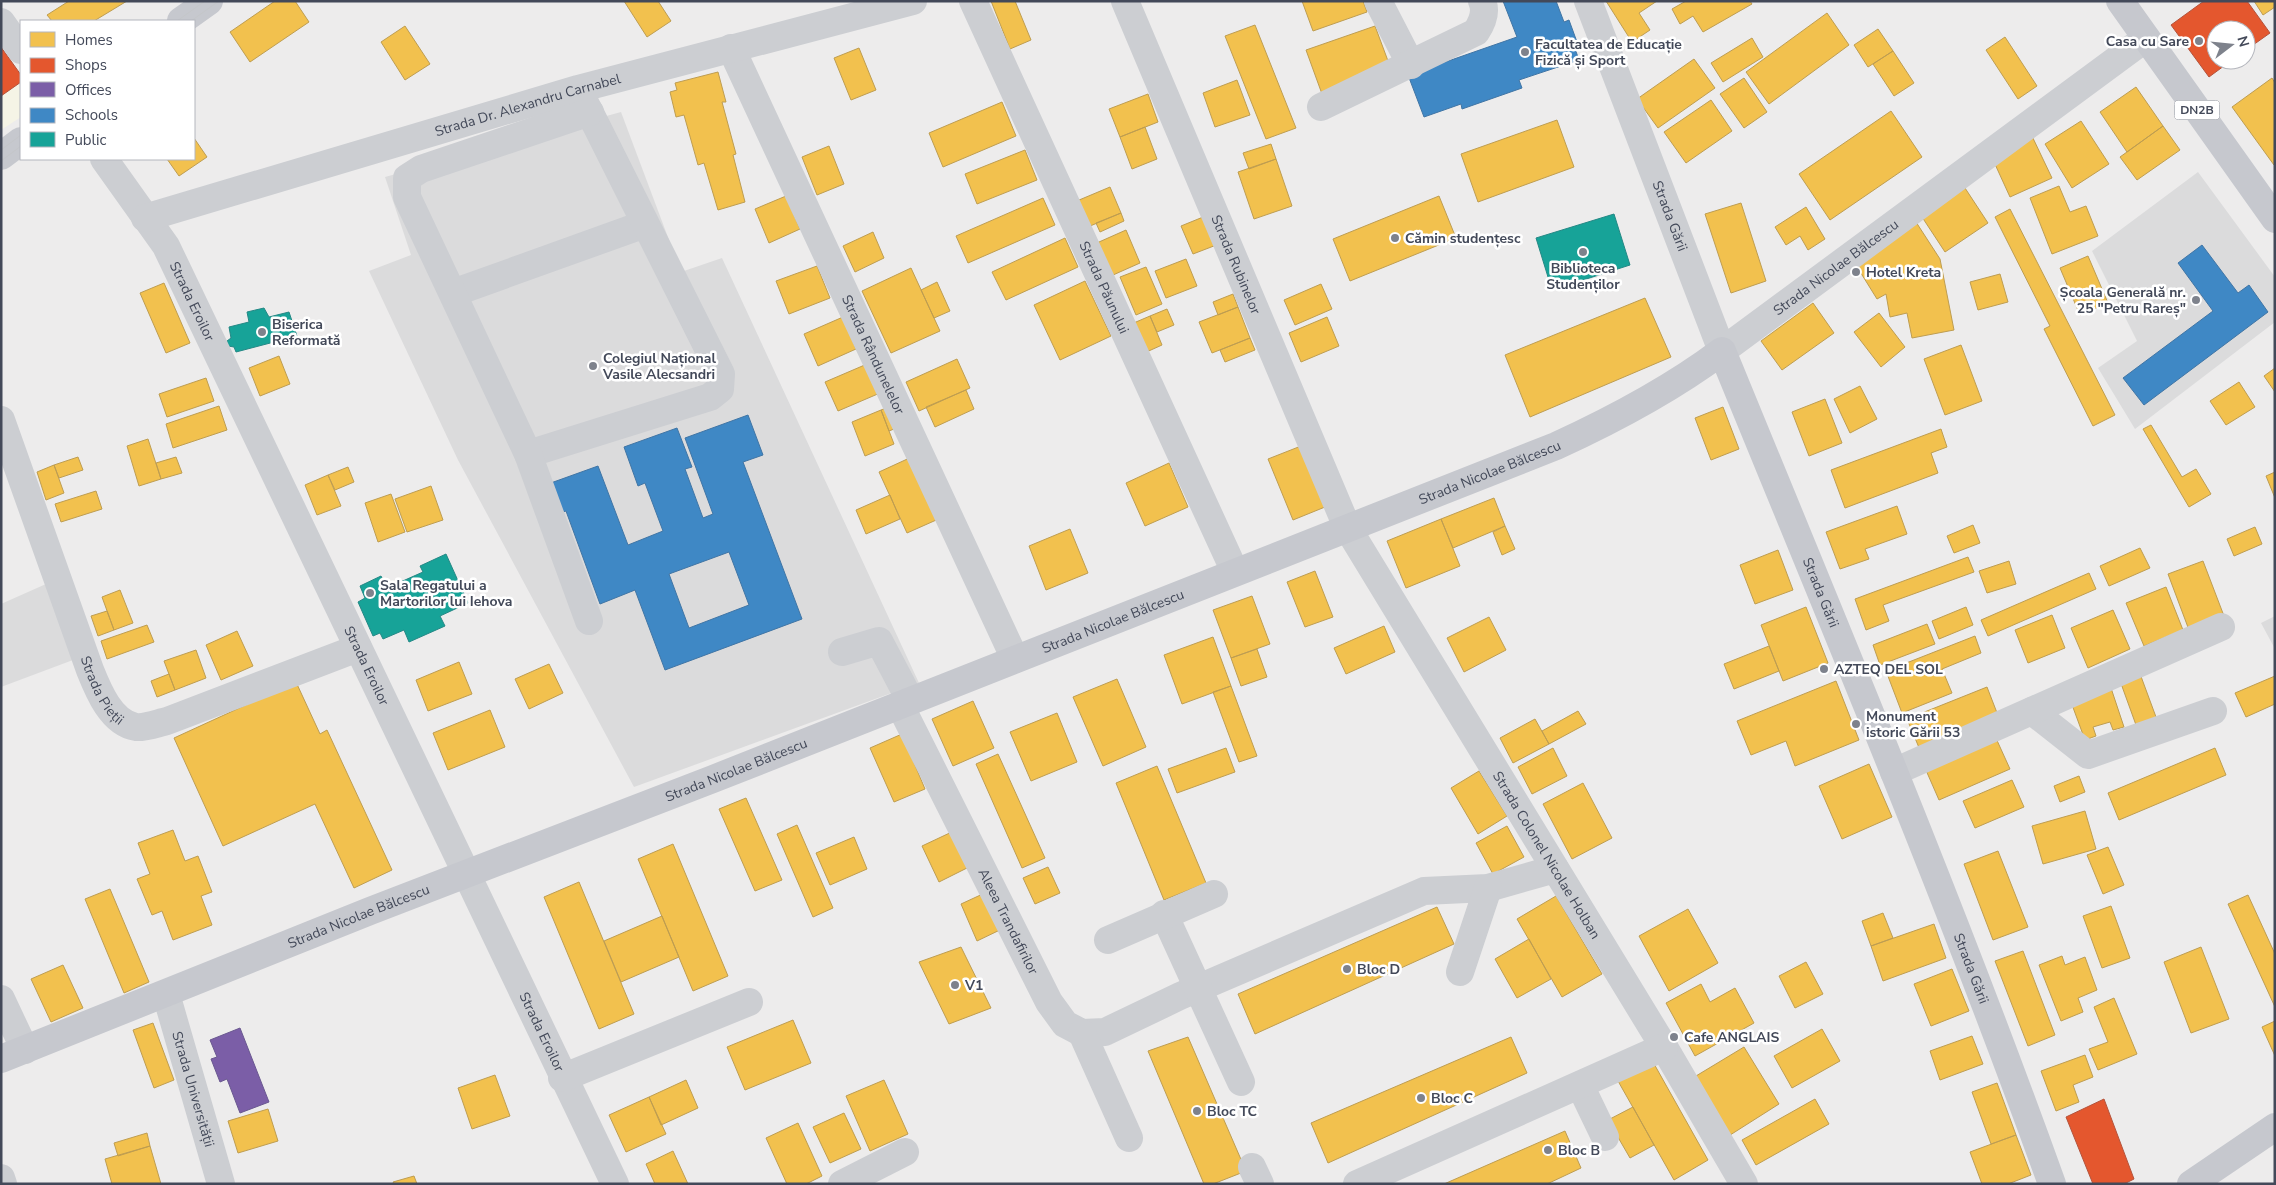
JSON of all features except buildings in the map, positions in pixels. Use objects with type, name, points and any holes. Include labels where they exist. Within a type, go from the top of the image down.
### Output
[{"type":"main road","name":"DN2B","points":[[2120,1],[2275,219]]},
{"type":"main road","points":[[1,156],[20,142]]},
{"type":"main road","name":"Strada Nicolae Bălcescu","points":[[13,1054],[1582,434],[1660,393],[1722,351]]},
{"type":"main road","name":"Strada Gării","points":[[1722,351],[1894,772],[2020,1093],[2052,1184]]},
{"type":"main road","points":[[2191,1184],[2275,1127]]},
{"type":"street","name":"Strada Dr. Alexandru Carnabel","points":[[144,218],[584,100],[731,48],[913,1]]},
{"type":"street","name":"Strada Păunului","points":[[973,1],[1235,572]]},
{"type":"street","name":"Strada Rubinelor","points":[[1125,1],[1347,527]]},
{"type":"street","points":[[1378,1],[1411,65]]},
{"type":"street","points":[[1321,107],[1476,32],[1482,22],[1484,6],[1482,1]]},
{"type":"street","name":"Strada Gării","points":[[1588,1],[1722,351]]},
{"type":"street","points":[[1,22],[20,49]]},
{"type":"street","name":"Strada Nicolae Bălcescu","points":[[1722,351],[2146,38]]},
{"type":"street","name":"Strada Rândunelelor","points":[[731,48],[1015,659]]},
{"type":"street","points":[[528,454],[710,396],[720,390],[721,374],[584,100],[421,169],[407,178],[407,197],[528,454],[589,621]]},
{"type":"street","name":"Strada Eroilor","points":[[105,160],[144,218],[166,246],[562,1078],[615,1184]]},
{"type":"street","points":[[452,293],[645,224]]},
{"type":"street","name":"Strada Pieții","points":[[4,437],[90,670],[108,706],[127,725],[137,728],[167,721],[358,648]]},
{"type":"street","name":"Strada Colonel Nicolae Holban","points":[[1347,527],[1664,1047],[1744,1184]]},
{"type":"street","points":[[1894,772],[2221,627]]},
{"type":"street","name":"Aleea Trandafirilor","points":[[842,652],[879,641],[905,703],[1049,1002],[1065,1024],[1082,1033]]},
{"type":"street","points":[[2032,712],[2088,754],[2214,711]]},
{"type":"street","points":[[1129,1138],[1082,1033],[1105,1032],[1424,891],[1488,888],[1555,869]]},
{"type":"street","points":[[1460,972],[1488,888]]},
{"type":"street","points":[[1108,940],[1164,914],[1214,894]]},
{"type":"street","points":[[1164,914],[1190,993],[1241,1082]]},
{"type":"street","name":"Strada Universității","points":[[166,994],[221,1184]]},
{"type":"street","points":[[1,998],[13,1054]]},
{"type":"street","points":[[562,1078],[749,1002]]},
{"type":"street","points":[[1357,1184],[1664,1047]]},
{"type":"street","points":[[1580,1085],[1605,1137]]},
{"type":"street","points":[[842,1184],[905,1152]]},
{"type":"street","points":[[1,1178],[3,1184]]},
{"type":"shaded area","points":[[1,59],[20,84],[20,118],[1,130]]},
{"type":"shaded area","name":"Colegiul Național Vasile Alecsandri","points":[[621,112],[681,272],[722,258],[919,683],[634,787],[458,460],[369,271],[411,255],[385,177]]},
{"type":"shaded area","name":"Școala Generală nr. 25 \"Petru Rareș\"","points":[[2198,172],[2275,277],[2275,322],[2135,429],[2098,368],[2137,341],[2092,251]]},
{"type":"shaded area","points":[[46,584],[73,660],[1,687],[1,604]]},
{"type":"shaded area","points":[[2275,616],[2275,649],[2261,623]]},
{"type":"tram line","points":[[178,20],[205,1]]},
{"type":"tram line","points":[[192,20],[219,1]]},
{"type":"tram line","points":[[1,150],[20,136]]},
{"type":"tram line","points":[[1,161],[20,147]]},
{"type":"place","name":"Casa cu Sare","points":[[2199,41]]},
{"type":"place","name":"Facultatea de Educație Fizică și Sport","points":[[1525,52]]},
{"type":"place","name":"Cămin studențesc","points":[[1395,238]]},
{"type":"place","name":"Biblioteca Studenților","points":[[1583,252]]},
{"type":"place","name":"Hotel Kreta","points":[[1856,272]]},
{"type":"place","name":"Școala Generală nr. 25 \"Petru Rareș\"","points":[[2196,300]]},
{"type":"place","name":"Biserica Reformată","points":[[262,332]]},
{"type":"place","name":"Colegiul Național Vasile Alecsandri","points":[[593,366]]},
{"type":"place","name":"Sala Regatului a Martorilor lui Iehova","points":[[370,593]]},
{"type":"place","name":"AZTEQ DEL SOL","points":[[1824,669]]},
{"type":"place","name":"Monument istoric Gării 53","points":[[1856,724]]},
{"type":"place","name":"Bloc D","points":[[1347,969]]},
{"type":"place","name":"V1","points":[[955,985]]},
{"type":"place","name":"Cafe ANGLAIS","points":[[1674,1037]]},
{"type":"place","name":"Bloc C","points":[[1421,1098]]},
{"type":"place","name":"Bloc TC","points":[[1197,1111]]},
{"type":"place","name":"Bloc B","points":[[1548,1150]]}]
